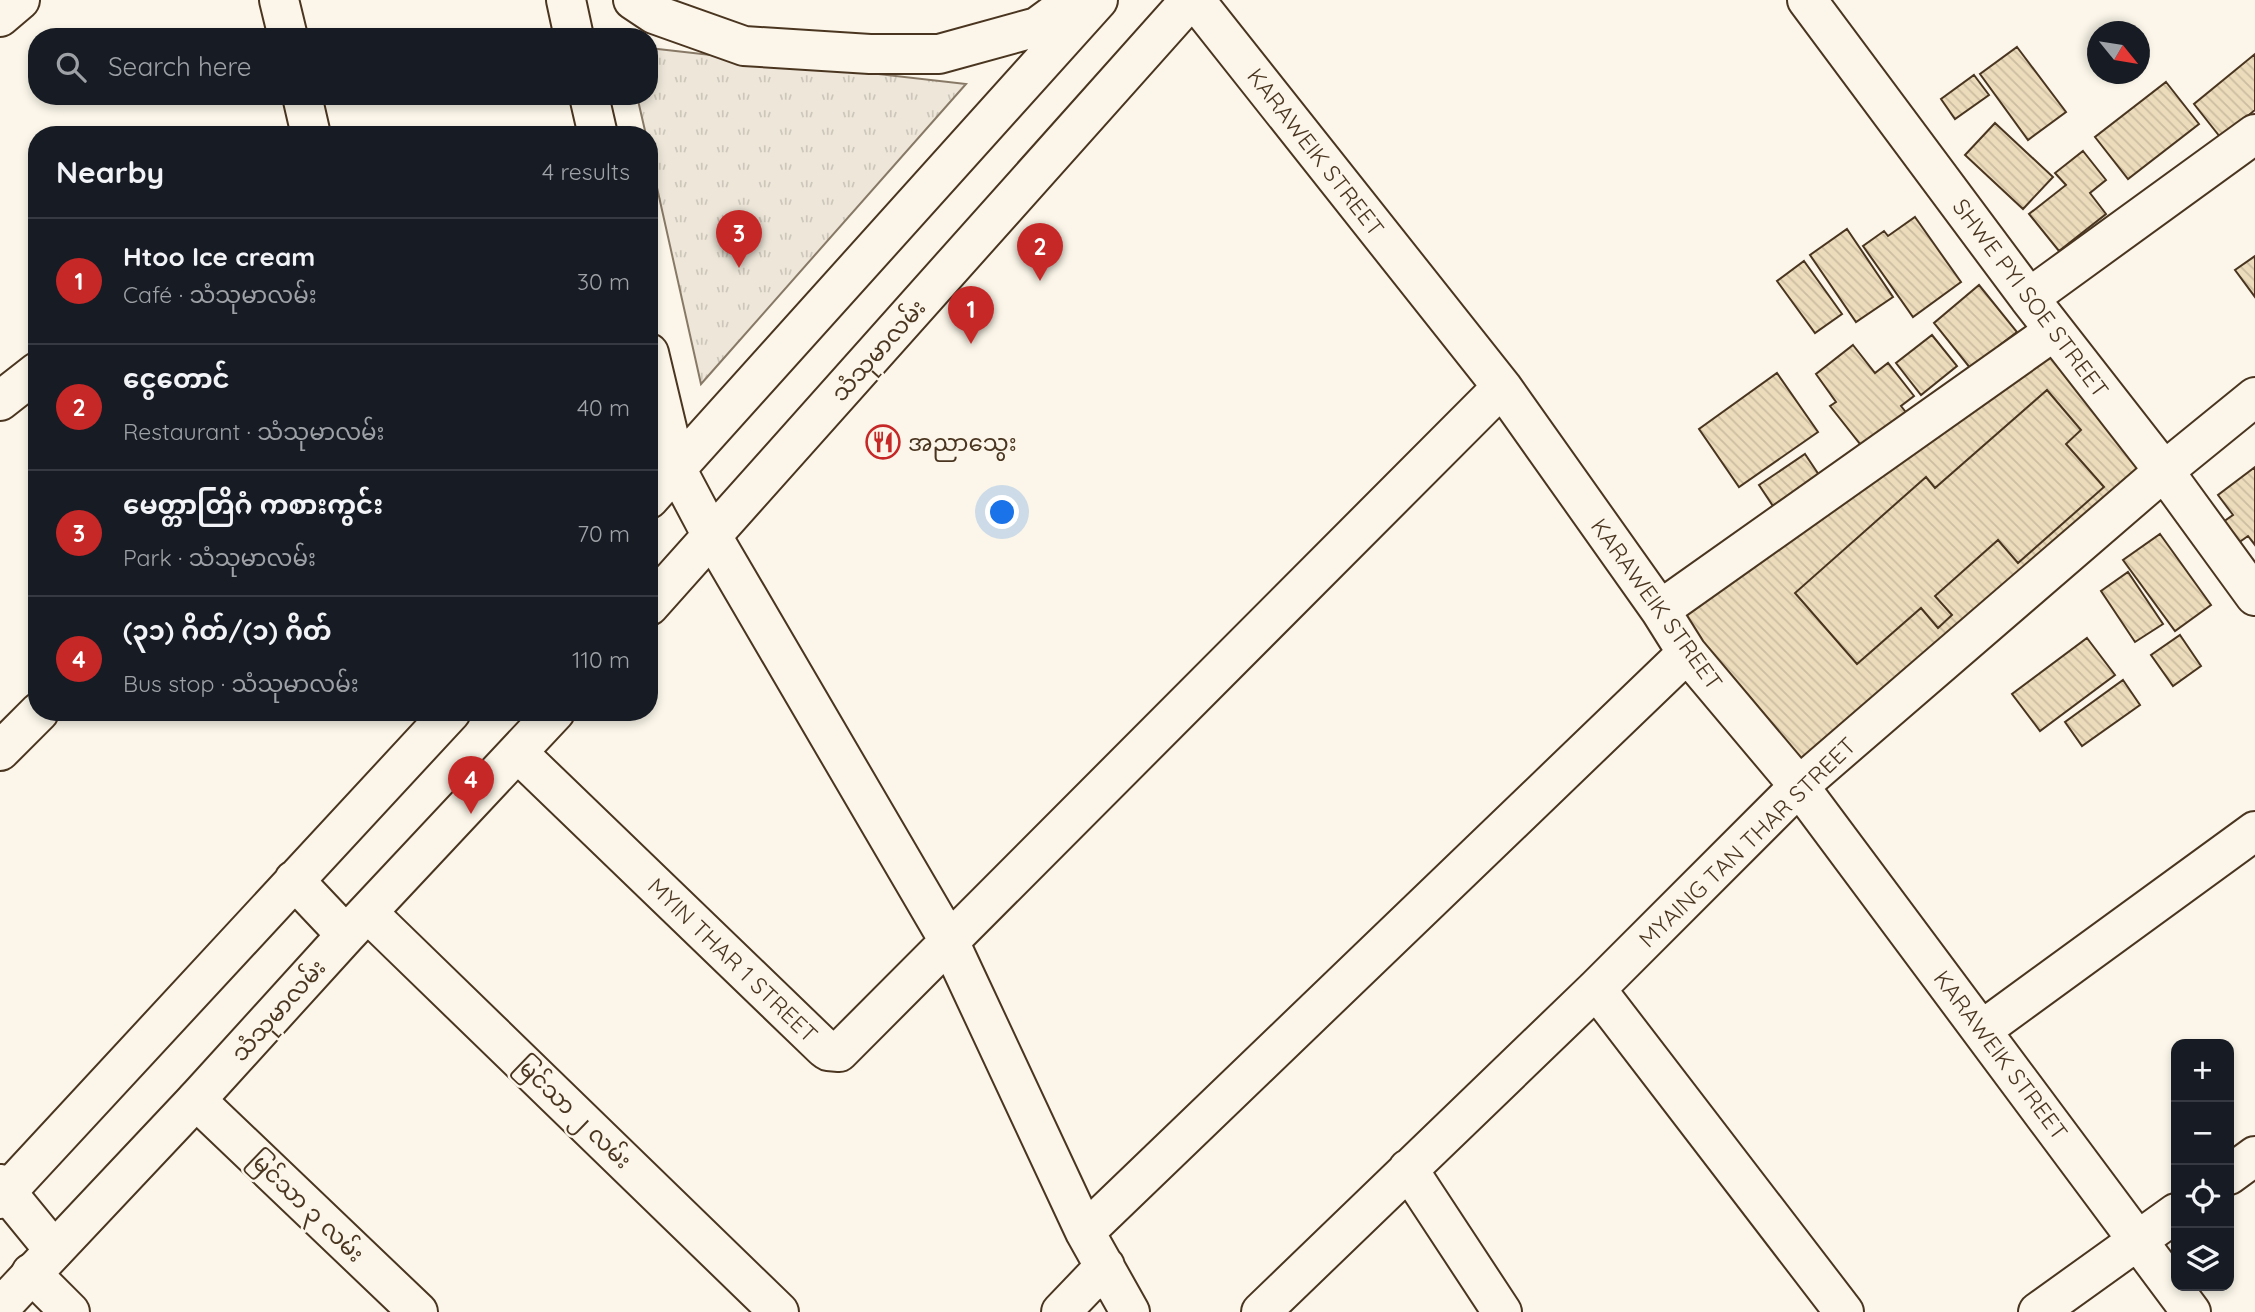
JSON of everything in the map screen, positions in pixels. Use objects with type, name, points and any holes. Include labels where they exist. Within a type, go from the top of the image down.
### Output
[{"type":"street","points":[[0,18],[20,0]]},
{"type":"street","points":[[279,0],[286,28]]},
{"type":"street","points":[[566,0],[572,28]]},
{"type":"street","points":[[633,0],[654,14],[744,46],[811,52],[939,54],[1037,27],[1074,0]]},
{"type":"street","points":[[658,490],[1098,0]]},
{"type":"street","name":"KARAWEIK STREET","points":[[1193,0],[1502,387],[1660,610],[1687,653],[1798,786],[2191,1312]]},
{"type":"street","name":"သံသုမာလမ်း","points":[[658,596],[1193,0]]},
{"type":"street","name":"SHWE PYI SOE STREET","points":[[1807,0],[2054,331],[2164,471],[2255,596]]},
{"type":"street","points":[[304,105],[309,126]]},
{"type":"street","points":[[591,105],[596,126]]},
{"type":"street","points":[[2029,298],[2255,134]]},
{"type":"street","points":[[1660,610],[2054,331]]},
{"type":"street","points":[[0,401],[28,379]]},
{"type":"street","points":[[949,941],[1502,387]]},
{"type":"street","points":[[658,391],[677,470],[712,536],[949,941],[1085,1233],[1130,1312]]},
{"type":"street","name":"MYAING TAN THAR STREET","points":[[1261,1312],[1596,989],[1798,786],[2164,471],[2255,397]]},
{"type":"street","points":[[1085,1233],[1687,653]]},
{"type":"street","points":[[0,751],[30,721]]},
{"type":"street","points":[[70,1312],[2,1192],[443,721]]},
{"type":"street","name":"သံသုမာလမ်း","points":[[0,1308],[547,721]]},
{"type":"street","name":"MYIN THAR 1 STREET","points":[[518,753],[828,1051],[839,1052],[949,941]]},
{"type":"street","points":[[1982,1030],[2255,831]]},
{"type":"street","name":"မြင်သာ ၂ လမ်း","points":[[295,880],[357,924],[779,1312]]},
{"type":"street","points":[[1596,989],[1844,1312]]},
{"type":"street","name":"မြင်သာ ၃ လမ်း","points":[[196,1100],[418,1312]]},
{"type":"street","points":[[2234,1171],[2255,1156]]},
{"type":"street","points":[[1408,1170],[1502,1312]]},
{"type":"street","points":[[2038,1312],[2171,1217]]},
{"type":"street","points":[[1061,1312],[1105,1266]]},
{"type":"green space","points":[[658,49],[966,84],[701,384],[658,192],[658,126],[644,126],[639,105],[658,105]]},
{"type":"building","points":[[2017,47],[2066,112],[2028,140],[1980,74]]},
{"type":"building","points":[[2255,54],[2255,110],[2244,119],[2228,147],[2194,104]]},
{"type":"building","points":[[1974,75],[1989,95],[1955,119],[1941,99]]},
{"type":"building","points":[[2166,82],[2199,124],[2128,179],[2095,137]]},
{"type":"building","points":[[1995,123],[2053,177],[2023,209],[1965,155]]},
{"type":"building","points":[[2083,151],[2106,180],[2090,193],[2106,214],[2059,251],[2029,214],[2066,185],[2055,173]]},
{"type":"building","points":[[1915,217],[1961,282],[1913,317],[1863,246],[1884,231],[1888,236]]},
{"type":"building","points":[[1847,229],[1893,297],[1856,322],[1810,255]]},
{"type":"building","points":[[2255,256],[2255,297],[2235,270]]},
{"type":"building","points":[[1804,261],[1842,314],[1815,333],[1777,281]]},
{"type":"building","points":[[1979,285],[2017,332],[2000,345],[2008,355],[1979,379],[1934,323]]},
{"type":"building","points":[[2054,331],[2164,471],[1799,786],[1660,610]]},
{"type":"building","points":[[1932,335],[1957,366],[1921,395],[1896,363]]},
{"type":"building","points":[[1853,345],[1875,373],[1888,363],[1914,396],[1901,406],[1912,420],[1868,454],[1830,406],[1836,402],[1816,374]]},
{"type":"building","points":[[1777,373],[1818,432],[1739,487],[1699,429]]},
{"type":"building","points":[[2047,390],[2081,430],[2066,444],[2104,487],[2018,563],[1998,540],[1935,596],[1952,615],[1938,628],[1921,608],[1857,664],[1795,593],[1926,477],[1935,488]]},
{"type":"building","points":[[1805,454],[1819,475],[1773,506],[1759,485]]},
{"type":"building","points":[[2255,467],[2255,545],[2248,536],[2238,543],[2223,522],[2233,515],[2218,495]]},
{"type":"building","points":[[2160,534],[2211,605],[2175,631],[2123,560]]},
{"type":"building","points":[[2128,572],[2163,624],[2135,642],[2101,591]]},
{"type":"building","points":[[2180,635],[2201,666],[2173,686],[2151,655]]},
{"type":"building","points":[[2087,638],[2115,675],[2040,731],[2012,694]]},
{"type":"building","points":[[2123,680],[2140,705],[2082,746],[2065,722]]},
{"type":"place","name":"မေတ္တာတြိဂံ ကစားကွင်း","points":[[739,268]]},
{"type":"place","name":"ငွေတောင်","points":[[1040,281]]},
{"type":"place","name":"Htoo Ice cream","points":[[971,344]]},
{"type":"place","name":"အညာသွေး","points":[[883,442]]},
{"type":"place","name":"(၃၁) ဂိတ်/(၁) ဂိတ်","points":[[471,814]]}]
